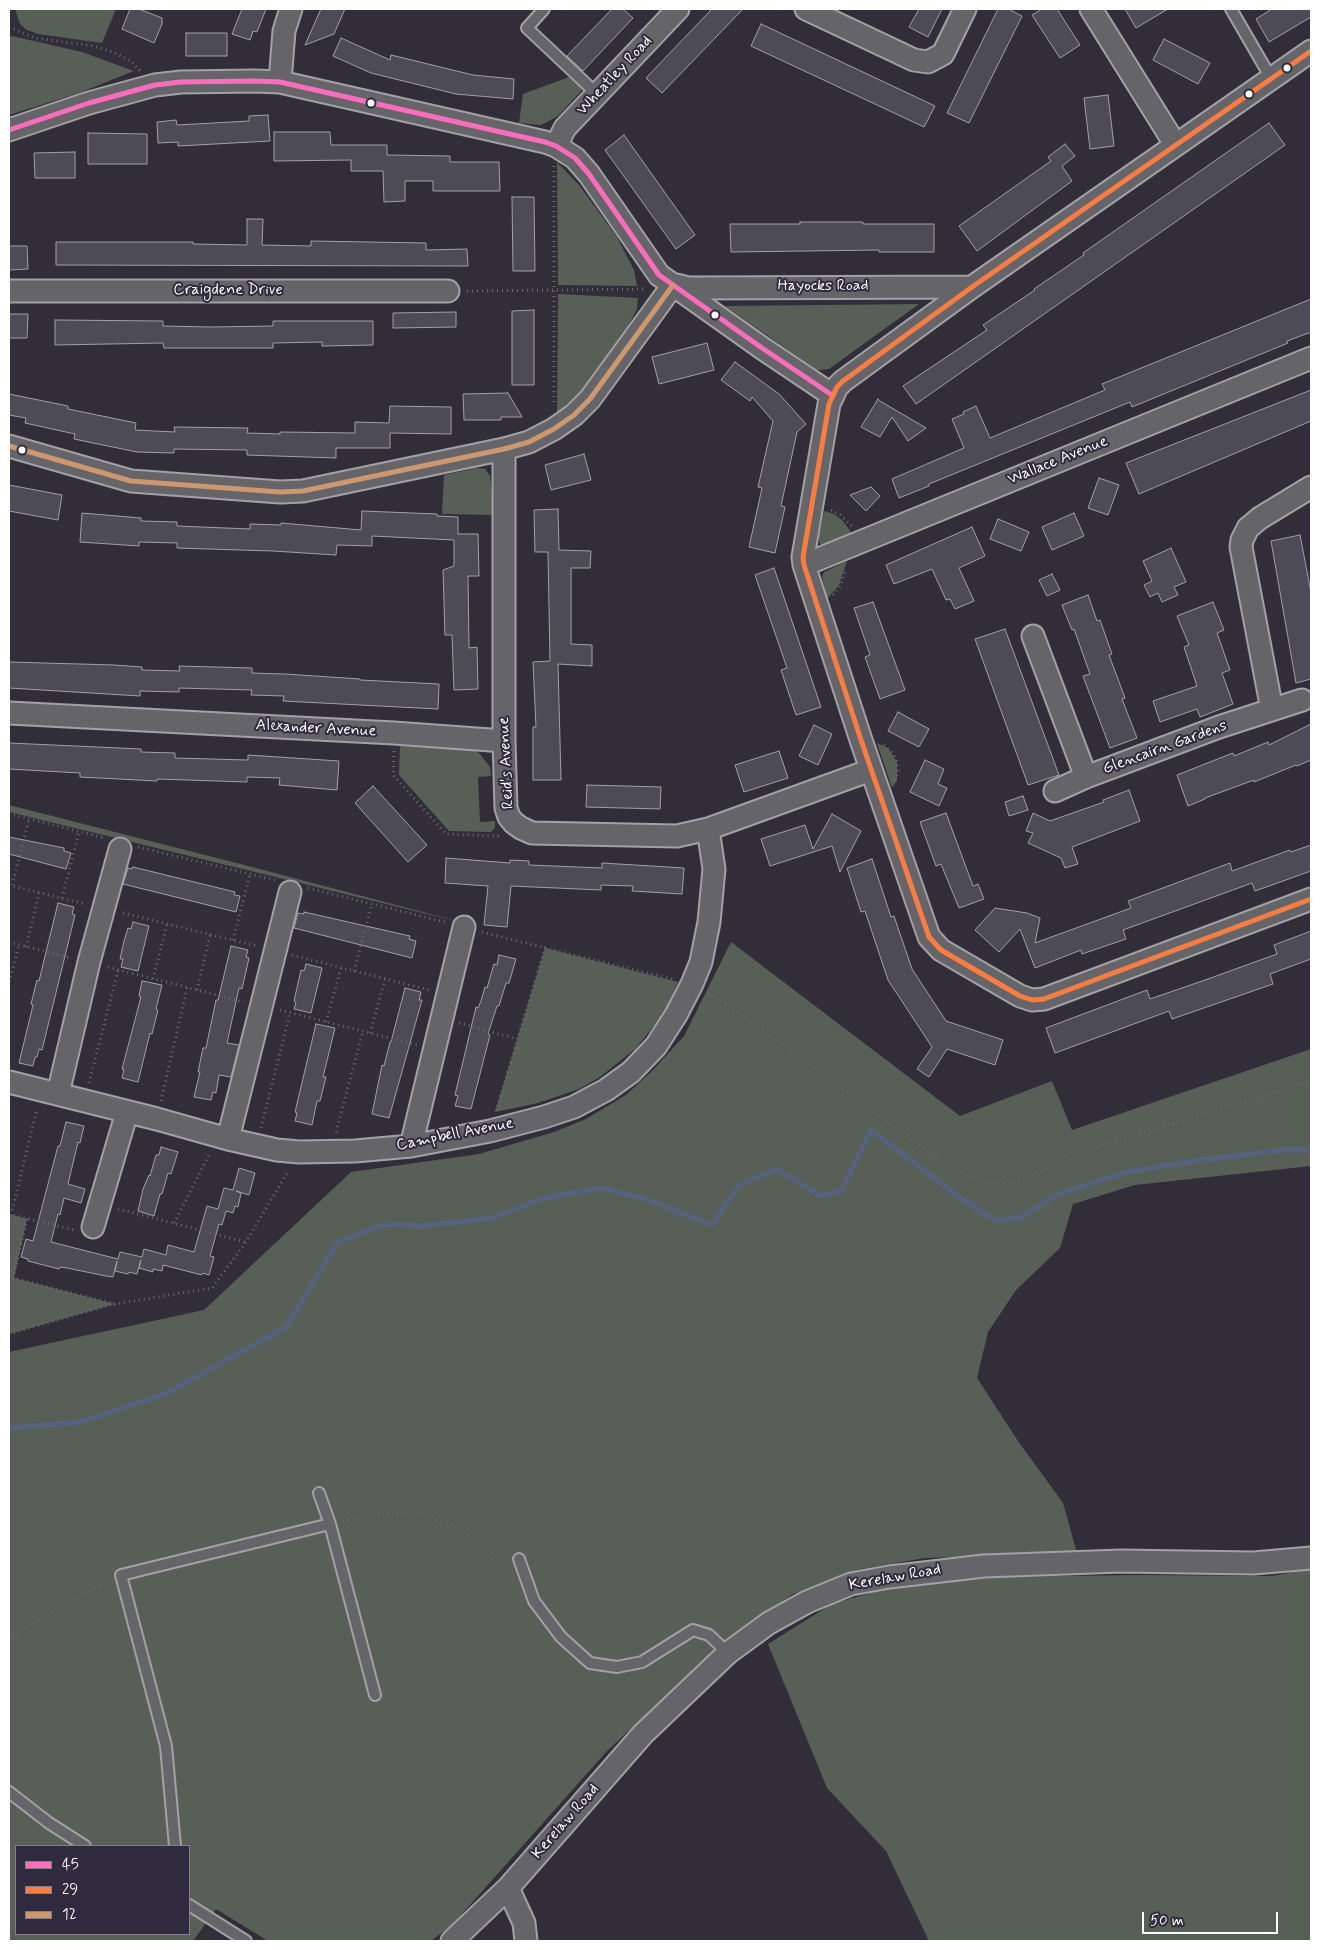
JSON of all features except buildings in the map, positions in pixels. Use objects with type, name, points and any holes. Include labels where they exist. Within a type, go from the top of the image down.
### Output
[{"type":"street","points":[[280,82],[284,31],[291,9]]},
{"type":"street","name":"Wheatley Road","points":[[556,146],[565,128],[678,9]]},
{"type":"street","points":[[806,9],[914,60],[928,62],[943,54],[965,9]]},
{"type":"street","points":[[1091,9],[1175,144]]},
{"type":"street","points":[[1311,51],[972,287],[843,381],[832,395],[827,413],[804,547],[804,565],[818,609],[871,770],[929,937],[934,945],[1020,996],[1032,1000],[1044,999],[1311,899]]},
{"type":"street","points":[[9,130],[90,102],[155,85],[232,80],[280,82],[556,146],[575,158],[589,174],[655,269],[673,285],[832,395]]},
{"type":"street","points":[[9,446],[131,481],[280,492],[303,492],[504,449],[529,442],[554,429],[574,415],[590,399],[673,285]]},
{"type":"street","name":"Hayocks Road","points":[[673,285],[688,288],[972,287]]},
{"type":"street","name":"Craigdene Drive","points":[[9,291],[448,291]]},
{"type":"street","name":"Wallace Avenue","points":[[804,565],[1311,358]]},
{"type":"street","name":"Reid's Avenue","points":[[504,449],[504,741],[506,808],[509,817],[514,822],[532,833],[677,836],[708,829],[871,770]]},
{"type":"street","points":[[1272,710],[1243,557],[1242,540],[1248,528],[1260,518],[1311,487]]},
{"type":"street","name":"Glencairn Gardens","points":[[1033,636],[1086,777],[1219,727],[1302,700]]},
{"type":"street","name":"Alexander Avenue","points":[[9,713],[394,733],[504,741]]},
{"type":"street","points":[[1055,791],[1086,777]]},
{"type":"street","name":"Campbell Avenue","points":[[9,1082],[157,1119],[223,1138],[278,1150],[299,1152],[331,1152],[411,1146],[490,1130],[544,1117],[574,1107],[606,1090],[631,1072],[656,1046],[676,1015],[692,984],[700,962],[709,922],[714,869],[708,829]]},
{"type":"street","points":[[50,1092],[120,849]]},
{"type":"street","points":[[223,1138],[262,1007],[290,892]]},
{"type":"street","points":[[411,1146],[464,927]]},
{"type":"street","points":[[93,1227],[127,1112]]},
{"type":"street","name":"Kerelaw Road","points":[[452,1941],[508,1888],[643,1734],[728,1653],[769,1623],[807,1602],[850,1584],[889,1577],[984,1566],[1121,1561],[1254,1563],[1311,1558]]},
{"type":"street","points":[[508,1888],[524,1923],[526,1941]]},
{"type":"lane","points":[[544,9],[527,28],[597,94]]},
{"type":"lane","points":[[1231,9],[1271,78]]},
{"type":"lane","points":[[319,1493],[330,1524],[375,1695]]},
{"type":"lane","points":[[175,1845],[166,1746],[121,1574],[330,1524]]},
{"type":"lane","points":[[519,1559],[534,1601],[561,1637],[590,1663],[616,1667],[642,1662],[693,1630],[709,1635],[728,1653]]},
{"type":"lane","points":[[9,1792],[49,1823],[83,1845]]},
{"type":"lane","points":[[190,1906],[246,1941]]},
{"type":"path","points":[[9,27],[34,38],[94,46],[113,52],[131,61],[155,85]]},
{"type":"path","points":[[554,429],[554,159],[556,146]]},
{"type":"path","points":[[448,291],[642,290],[673,285]]},
{"type":"path","points":[[811,505],[827,508],[840,515],[852,527],[853,545],[840,585],[829,601],[818,609]]},
{"type":"path","points":[[394,733],[393,775],[446,834],[498,836],[514,822]]},
{"type":"path","points":[[29,819],[10,885],[447,994]]},
{"type":"path","points":[[62,898],[79,832]]},
{"type":"path","points":[[233,940],[250,874]]},
{"type":"path","points":[[26,946],[39,892]]},
{"type":"path","points":[[354,971],[372,904]]},
{"type":"path","points":[[153,979],[167,924]]},
{"type":"path","points":[[197,990],[210,935]]},
{"type":"path","points":[[9,942],[434,1049]]},
{"type":"path","points":[[9,982],[19,945]]},
{"type":"path","points":[[490,1130],[545,948],[692,984],[727,1004],[919,1145],[954,1168],[981,1182],[1006,1183],[1031,1176],[1100,1146],[1311,1081]]},
{"type":"path","points":[[326,1022],[341,968]]},
{"type":"path","points":[[84,1101],[118,970]]},
{"type":"path","points":[[370,1033],[384,979]]},
{"type":"path","points":[[157,1119],[187,988]]},
{"type":"path","points":[[256,1145],[290,1013]]},
{"type":"path","points":[[442,1019],[517,1039]]},
{"type":"path","points":[[331,1152],[363,1031]]},
{"type":"path","points":[[11,1215],[50,1092]]},
{"type":"path","points":[[174,1224],[223,1138]]},
{"type":"path","points":[[9,1334],[115,1304],[212,1288],[246,1242],[299,1152]]},
{"type":"path","points":[[100,1204],[246,1242]]},
{"type":"path","points":[[27,1219],[13,1278],[115,1304]]},
{"type":"path","points":[[330,1524],[394,1512],[418,1512],[452,1526],[481,1543],[523,1572]]},
{"type":"path","points":[[9,1639],[56,1609],[121,1574]]},
{"type":"shaded area","points":[[15,9],[116,9],[102,43],[38,34],[27,30],[20,24]]},
{"type":"shaded area","points":[[12,36],[82,52],[134,71],[79,93],[9,115],[9,38]]},
{"type":"shaded area","points":[[569,77],[583,89],[558,116],[541,125],[519,123],[523,94]]},
{"type":"shaded area","points":[[557,162],[579,185],[617,237],[634,270],[637,286],[558,285]]},
{"type":"shaded area","points":[[558,294],[638,298],[637,309],[628,326],[595,377],[571,405],[557,415]]},
{"type":"shaded area","points":[[919,304],[829,369],[817,370],[725,306]]},
{"type":"shaded area","points":[[477,468],[485,469],[490,476],[492,515],[442,514],[444,475]]},
{"type":"shaded area","points":[[824,511],[834,514],[843,521],[851,532],[823,546],[818,539]]},
{"type":"shaded area","points":[[847,561],[839,585],[827,599],[822,577],[824,572]]},
{"type":"shaded area","points":[[877,743],[888,748],[897,762],[897,780],[892,788]]},
{"type":"shaded area","points":[[400,746],[472,750],[479,753],[490,767],[491,776],[478,777],[480,822],[495,821],[495,828],[491,832],[449,831],[399,775]]},
{"type":"shaded area","points":[[9,805],[256,868],[468,924],[9,812]]},
{"type":"shaded area","points":[[731,942],[960,1116],[1052,1081],[1072,1130],[1311,1049],[1311,1166],[1135,1185],[1073,1204],[1060,1248],[1016,1290],[988,1332],[977,1378],[1018,1441],[1063,1503],[1077,1553],[925,1558],[861,1569],[793,1594],[728,1639],[607,1751],[453,1924],[431,1941],[268,1941],[216,1909],[193,1941],[9,1941],[9,1352],[204,1310],[351,1172],[479,1154],[554,1132],[584,1120],[626,1095],[652,1071],[684,1036]]},
{"type":"shaded area","points":[[545,948],[678,982],[665,1011],[650,1031],[635,1049],[600,1077],[579,1089],[538,1103],[495,1112]]},
{"type":"shaded area","points":[[9,1214],[27,1219],[14,1278],[115,1304],[9,1334]]},
{"type":"shaded area","points":[[1311,1569],[1311,1941],[929,1941],[886,1851],[827,1788],[768,1644],[832,1604],[891,1587],[980,1577],[1271,1576]]},
{"type":"waterway","points":[[9,1428],[81,1422],[165,1394],[286,1327],[338,1242],[385,1224],[423,1226],[492,1218],[544,1198],[601,1188],[649,1200],[712,1225],[739,1185],[777,1169],[820,1196],[841,1191],[871,1130],[962,1199],[995,1221],[1022,1217],[1058,1194],[1127,1172],[1282,1150],[1311,1150]]},
{"type":"transit line","name":"29","points":[[1311,51],[972,287],[843,381],[837,387],[829,404],[803,557],[861,740],[929,937],[941,950],[1020,996],[1032,1000],[1044,999],[1311,899]]},
{"type":"transit line","name":"45","points":[[9,130],[89,103],[155,85],[181,82],[255,81],[280,82],[545,142],[556,146],[575,158],[589,174],[659,275],[832,395]]},
{"type":"transit line","name":"12","points":[[9,446],[131,481],[280,492],[303,491],[504,449],[529,442],[554,429],[574,415],[590,399],[673,285]]}]
